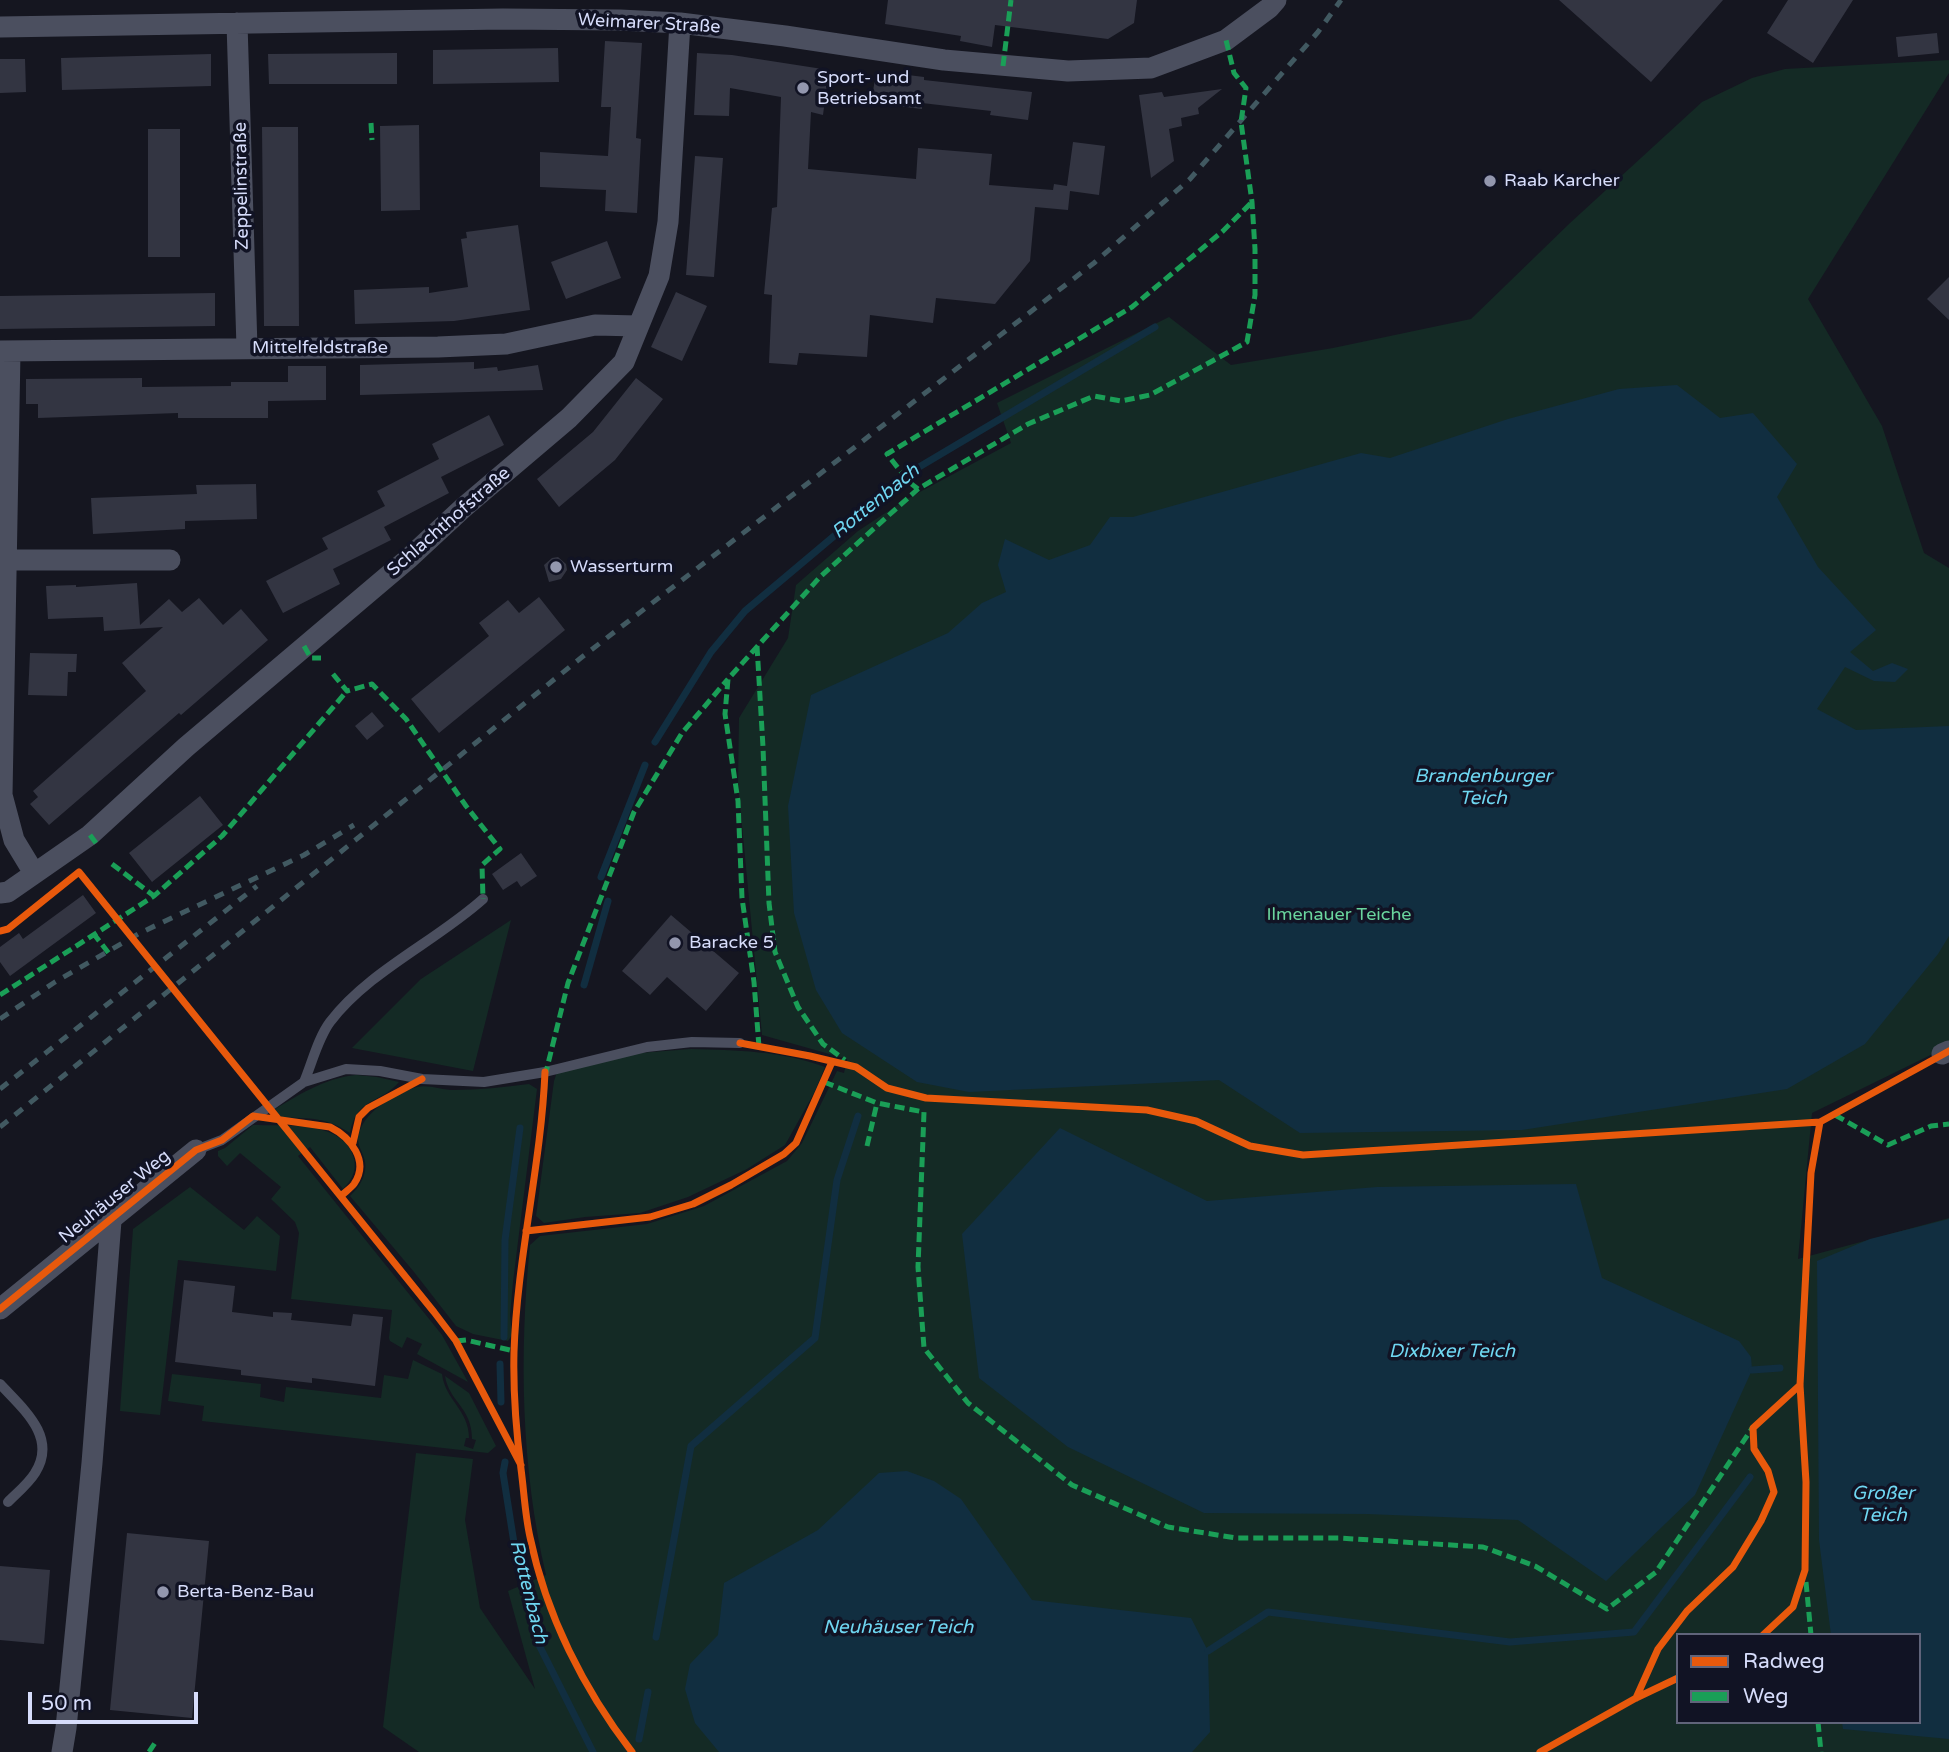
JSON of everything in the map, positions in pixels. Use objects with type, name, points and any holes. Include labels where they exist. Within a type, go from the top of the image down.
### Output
[{"type":"street","name":"Weimarer Straße","points":[[0,27],[237,23],[502,10],[680,23],[785,36],[873,51],[1068,71],[1151,68],[1226,40],[1276,0]]},
{"type":"street","name":"Zeppelinstraße","points":[[237,23],[247,348]]},
{"type":"street","name":"Schlachthofstraße","points":[[0,893],[8,892],[90,835],[186,747],[569,418],[624,362],[659,276],[668,222],[680,23]]},
{"type":"street","name":"Mittelfeldstraße","points":[[5,351],[438,347],[506,344],[595,325],[638,326]]},
{"type":"street","points":[[5,351],[7,561],[2,795],[14,840],[34,873]]},
{"type":"street","points":[[7,561],[170,560]]},
{"type":"street","name":"Neuhäuser Weg","points":[[0,1309],[196,1150]]},
{"type":"street","name":"Neuhäuser Weg","points":[[62,1752],[92,1463],[110,1221]]},
{"type":"lane","points":[[304,1082],[328,1024],[357,991],[462,918],[483,899]]},
{"type":"lane","name":"Neuhäuser Weg","points":[[196,1150],[222,1140],[304,1082],[346,1069],[380,1071],[422,1079],[484,1082],[545,1072],[647,1047],[692,1041],[740,1043]]},
{"type":"lane","points":[[0,1384],[34,1422],[44,1445],[36,1473],[8,1502]]},
{"type":"green space","name":"Ilmenauer Teiche","points":[[1949,60],[1949,73],[1808,299],[1882,426],[1924,553],[1949,568],[1949,1046],[1812,1113],[1798,1259],[1949,1218],[1949,1752],[419,1752],[383,1727],[416,1453],[473,1459],[465,1520],[480,1608],[535,1689],[508,1591],[546,1575],[531,1494],[524,1411],[524,1328],[530,1245],[540,1236],[647,1224],[704,1206],[787,1161],[802,1143],[837,1071],[844,1073],[847,1059],[762,1035],[738,783],[739,718],[788,638],[796,585],[858,531],[905,500],[1011,443],[997,403],[1169,317],[1231,365],[1333,348],[1471,319],[1570,223],[1702,102],[1752,78],[1785,69]]},
{"type":"green space","points":[[511,920],[473,1071],[352,1048],[421,979]]},
{"type":"green space","points":[[691,1049],[776,1055],[825,1067],[785,1145],[747,1169],[688,1197],[640,1213],[544,1223],[536,1216],[557,1072],[639,1053]]},
{"type":"green space","points":[[356,1075],[399,1082],[363,1107],[353,1121],[350,1133],[331,1123],[305,1118],[274,1117],[270,1112],[322,1084]]},
{"type":"green space","points":[[529,1084],[537,1089],[513,1282],[510,1315],[512,1335],[508,1341],[473,1334],[456,1326],[350,1196],[360,1184],[365,1169],[358,1141],[360,1129],[372,1112],[389,1099],[421,1086],[463,1090]]},
{"type":"green space","points":[[253,1125],[296,1126],[326,1131],[349,1146],[355,1168],[343,1189],[310,1147],[298,1156],[442,1335],[468,1382],[417,1354],[422,1344],[407,1337],[402,1348],[390,1341],[392,1310],[291,1299],[299,1233],[295,1222],[271,1199],[281,1187],[240,1153],[227,1166],[218,1156],[218,1151]]},
{"type":"green space","points":[[190,1187],[244,1230],[257,1216],[280,1236],[276,1271],[178,1260],[160,1415],[120,1411],[133,1229]]},
{"type":"green space","points":[[413,1360],[442,1374],[447,1391],[468,1428],[469,1438],[466,1438],[464,1446],[473,1449],[476,1440],[472,1439],[465,1412],[447,1385],[445,1376],[469,1393],[496,1446],[488,1453],[202,1421],[204,1406],[168,1401],[172,1374],[261,1384],[260,1397],[284,1402],[286,1387],[381,1398],[384,1375],[408,1379]]},
{"type":"water","name":"Brandenburger Teich","points":[[1677,385],[1720,418],[1753,413],[1797,464],[1777,497],[1818,567],[1876,630],[1850,652],[1873,671],[1892,663],[1908,669],[1895,682],[1874,681],[1845,667],[1817,709],[1856,730],[1949,726],[1949,936],[1938,954],[1865,1044],[1787,1089],[1522,1130],[1300,1133],[1219,1080],[969,1092],[917,1082],[842,1033],[816,990],[794,913],[788,806],[811,695],[948,633],[982,603],[1006,592],[998,565],[1005,539],[1049,560],[1090,545],[1110,517],[1133,517],[1361,453],[1390,458],[1508,419],[1619,389]]},
{"type":"water","name":"Dixbixer Teich","points":[[1060,1128],[1207,1201],[1377,1187],[1576,1184],[1602,1278],[1739,1341],[1751,1357],[1752,1370],[1695,1495],[1606,1581],[1518,1520],[1367,1514],[1204,1513],[1068,1447],[979,1378],[962,1234]]},
{"type":"water","name":"Großer Teich","points":[[1949,1219],[1949,1739],[1843,1729],[1842,1724],[1921,1724],[1921,1633],[1831,1633],[1819,1540],[1817,1261],[1870,1239]]},
{"type":"water","name":"Neuhäuser Teich","points":[[907,1471],[934,1481],[961,1499],[1032,1600],[1191,1618],[1208,1651],[1210,1732],[1192,1752],[719,1752],[695,1723],[685,1689],[690,1664],[718,1635],[724,1583],[818,1530],[879,1473]]},
{"type":"building","points":[[888,0],[1137,0],[1134,23],[1108,39],[995,25],[992,47],[960,41],[961,36],[885,24]]},
{"type":"building","points":[[1559,0],[1723,0],[1651,82]]},
{"type":"building","points":[[1788,0],[1853,0],[1813,63],[1767,33]]},
{"type":"building","points":[[1937,33],[1939,53],[1898,57],[1896,37]]},
{"type":"building","points":[[605,41],[642,43],[636,138],[641,139],[637,213],[605,211],[606,190],[540,187],[540,152],[608,156],[611,107],[601,107]]},
{"type":"building","points":[[558,48],[559,82],[433,84],[433,50]]},
{"type":"building","points":[[397,53],[397,84],[269,84],[268,54]]},
{"type":"building","points":[[697,53],[732,55],[829,70],[823,115],[811,112],[808,169],[916,179],[918,148],[992,154],[989,185],[1053,190],[1054,184],[1067,186],[1073,142],[1105,146],[1099,195],[1070,191],[1068,210],[1035,207],[1030,261],[995,304],[936,298],[933,323],[870,315],[867,357],[799,353],[797,365],[769,363],[772,295],[764,294],[772,208],[777,207],[781,97],[730,88],[729,116],[694,115]]},
{"type":"building","points":[[211,54],[211,86],[62,90],[61,58]]},
{"type":"building","points":[[0,59],[25,59],[26,92],[0,93]]},
{"type":"building","points":[[876,71],[924,77],[924,80],[1032,92],[1028,120],[990,115],[991,111],[922,103],[922,109],[889,105],[890,101],[872,99]]},
{"type":"building","points":[[1222,89],[1198,108],[1199,114],[1181,118],[1182,126],[1169,129],[1174,161],[1151,178],[1139,95],[1162,92],[1164,97]]},
{"type":"building","points":[[419,125],[420,210],[381,211],[380,126]]},
{"type":"building","points":[[262,127],[298,127],[299,326],[264,326]]},
{"type":"building","points":[[148,129],[180,129],[180,257],[148,257]]},
{"type":"building","points":[[695,156],[723,158],[714,277],[686,275]]},
{"type":"building","points":[[518,225],[530,310],[454,321],[355,324],[354,290],[429,287],[429,293],[468,287],[461,239],[467,238],[466,232]]},
{"type":"building","points":[[607,241],[621,278],[566,299],[551,262]]},
{"type":"building","points":[[1949,277],[1949,320],[1927,299]]},
{"type":"building","points":[[676,292],[707,306],[682,361],[651,347]]},
{"type":"building","points":[[215,293],[215,326],[0,329],[0,296]]},
{"type":"building","points":[[474,362],[474,369],[497,367],[498,371],[538,365],[543,390],[360,395],[360,365]]},
{"type":"building","points":[[288,366],[326,366],[326,400],[268,401],[268,418],[178,418],[178,413],[38,418],[38,404],[26,404],[26,379],[142,378],[142,387],[231,386],[231,382],[288,382]]},
{"type":"building","points":[[636,378],[663,399],[615,460],[559,507],[537,479],[593,432]]},
{"type":"building","points":[[489,415],[504,445],[441,477],[449,493],[384,527],[391,540],[333,569],[340,584],[283,613],[266,581],[328,549],[322,538],[385,506],[377,491],[439,459],[432,444]]},
{"type":"building","points":[[256,484],[257,519],[185,521],[185,529],[93,534],[91,498],[197,494],[196,485]]},
{"type":"building","name":"Wasserturm","points":[[558,557],[566,564],[567,570],[561,579],[549,582],[544,565],[552,558]]},
{"type":"building","points":[[137,583],[140,625],[169,599],[182,612],[199,598],[223,625],[241,609],[268,640],[49,825],[30,804],[38,797],[33,791],[146,691],[122,663],[163,627],[104,631],[103,617],[48,619],[46,586]]},
{"type":"building","points":[[539,597],[565,630],[439,733],[411,699],[489,636],[479,623],[508,600],[519,613]]},
{"type":"building","points":[[30,653],[77,654],[76,672],[68,672],[67,696],[28,695]]},
{"type":"building","points":[[372,712],[384,726],[367,740],[355,726]]},
{"type":"building","points":[[200,796],[223,825],[152,882],[129,853]]},
{"type":"building","points":[[521,853],[537,876],[521,887],[517,881],[503,890],[492,874]]},
{"type":"building","points":[[83,895],[96,913],[10,976],[0,962],[0,947],[19,933],[23,939]]},
{"type":"building","name":"Baracke 5","points":[[671,915],[739,973],[706,1011],[667,977],[650,995],[622,971]]},
{"type":"building","points":[[184,1280],[235,1286],[232,1312],[273,1317],[273,1312],[292,1313],[291,1320],[351,1326],[353,1314],[383,1317],[375,1386],[312,1378],[312,1383],[241,1375],[241,1370],[175,1362]]},
{"type":"building","name":"Berta-Benz-Bau","points":[[127,1533],[209,1541],[192,1718],[110,1710]]},
{"type":"building","points":[[0,1566],[50,1570],[44,1644],[0,1640]]},
{"type":"waterway","name":"Rottenbach","points":[[655,742],[711,652],[745,611],[909,473],[1155,327]]},
{"type":"waterway","name":"Rottenbach","points":[[601,877],[645,765]]},
{"type":"waterway","name":"Rottenbach","points":[[584,985],[608,901]]},
{"type":"waterway","points":[[656,1637],[691,1446],[815,1338],[837,1180],[858,1116]]},
{"type":"waterway","name":"Rottenbach","points":[[504,1337],[505,1240],[520,1128]]},
{"type":"waterway","name":"Rottenbach","points":[[500,1364],[501,1402]]},
{"type":"waterway","points":[[1752,1370],[1780,1368]]},
{"type":"waterway","name":"Rottenbach","points":[[505,1462],[503,1473],[517,1562],[537,1641],[593,1752]]},
{"type":"waterway","points":[[1208,1651],[1268,1612],[1510,1642],[1634,1632],[1750,1477]]},
{"type":"waterway","points":[[639,1739],[648,1692]]},
{"type":"railway","points":[[0,1127],[582,657],[1094,263],[1190,179],[1318,32],[1341,0]]},
{"type":"railway","points":[[0,1019],[55,982],[140,933],[304,855],[354,825]]},
{"type":"railway","points":[[0,1089],[257,886]]},
{"type":"marked path","points":[[1003,66],[1011,0]]},
{"type":"marked path","points":[[759,1047],[754,982],[742,898],[738,801],[725,714],[728,679],[820,577],[918,489],[1028,424],[1094,396],[1121,401],[1150,395],[1247,342],[1255,295],[1255,249],[1252,202],[1241,122],[1246,88],[1234,73],[1226,40]]},
{"type":"marked path","points":[[371,123],[372,140]]},
{"type":"marked path","points":[[918,489],[887,454],[1132,307],[1223,231],[1252,202]]},
{"type":"marked path","points":[[304,646],[311,658],[321,658]]},
{"type":"marked path","points":[[757,646],[769,903],[775,952],[798,1007],[823,1044],[845,1060]]},
{"type":"marked path","points":[[333,674],[347,691],[372,684],[406,719],[466,806],[500,849],[482,865],[483,899]]},
{"type":"marked path","points":[[545,1076],[568,983],[634,812],[682,733],[728,679]]},
{"type":"marked path","points":[[0,995],[154,896],[222,836],[347,691]]},
{"type":"marked path","points":[[90,835],[99,847]]},
{"type":"marked path","points":[[112,864],[154,896]]},
{"type":"marked path","points":[[93,933],[111,956]]},
{"type":"marked path","points":[[824,1082],[877,1103],[924,1112],[918,1267],[924,1348],[968,1403],[1072,1485],[1168,1527],[1236,1538],[1339,1538],[1483,1547],[1535,1566],[1607,1609],[1656,1572],[1753,1427]]},
{"type":"marked path","points":[[867,1146],[877,1103]]},
{"type":"marked path","points":[[1835,1115],[1888,1145],[1931,1126],[1949,1124]]},
{"type":"marked path","points":[[456,1341],[466,1340],[514,1351]]},
{"type":"marked path","points":[[1806,1582],[1811,1633]]},
{"type":"marked path","points":[[1818,1724],[1821,1752]]},
{"type":"marked path","points":[[149,1752],[157,1740]]},
{"type":"cycle path","points":[[0,931],[8,929],[79,872],[456,1341],[521,1465]]},
{"type":"cycle path","points":[[740,1043],[856,1067],[887,1088],[926,1098],[1147,1110],[1196,1121],[1250,1146],[1303,1155],[1820,1122],[1949,1051]]},
{"type":"cycle path","points":[[526,1231],[650,1217],[693,1204],[731,1185],[784,1154],[796,1143],[832,1062]]},
{"type":"cycle path","points":[[545,1072],[514,1352],[516,1425],[526,1512],[537,1566],[557,1623],[598,1703],[632,1752]]},
{"type":"cycle path","points":[[353,1143],[359,1117],[368,1108],[422,1079]]},
{"type":"cycle path","points":[[0,1309],[196,1150],[222,1140],[253,1116],[330,1127],[351,1143],[359,1158],[360,1167],[354,1184],[341,1196]]},
{"type":"cycle path","points":[[1765,1633],[1793,1607],[1805,1570],[1806,1482],[1800,1385],[1811,1173],[1820,1122]]},
{"type":"cycle path","points":[[1636,1698],[1658,1649],[1687,1611],[1733,1567],[1761,1521],[1774,1492],[1768,1471],[1754,1449],[1753,1428],[1800,1385]]},
{"type":"cycle path","points":[[1540,1752],[1636,1698],[1676,1679]]},
{"type":"place","name":"Sport- und Betriebsamt","points":[[803,88]]},
{"type":"place","name":"Raab Karcher","points":[[1490,181]]},
{"type":"place","name":"Wasserturm","points":[[556,567]]},
{"type":"place","name":"Baracke 5","points":[[675,943]]},
{"type":"place","name":"Berta-Benz-Bau","points":[[163,1592]]}]
